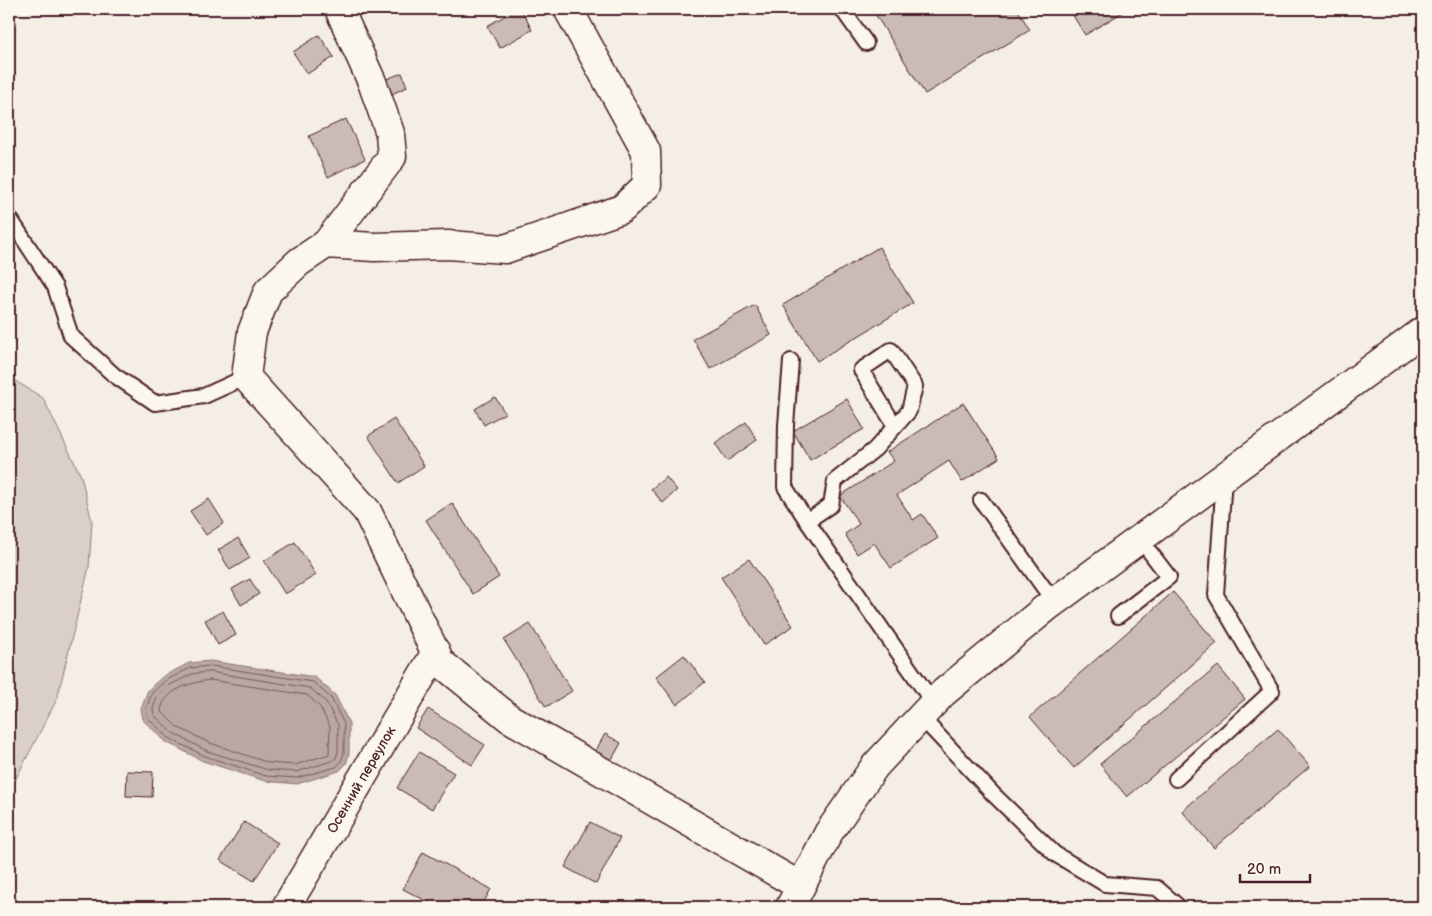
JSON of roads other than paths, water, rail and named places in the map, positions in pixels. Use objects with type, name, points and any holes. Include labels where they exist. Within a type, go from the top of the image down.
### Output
[{"type":"street","points":[[339,9],[375,90],[390,133],[392,157],[326,244],[299,262],[268,291],[252,332],[246,378],[367,511],[440,662],[510,718],[795,897],[829,832],[875,766],[943,694],[1054,602],[1423,331]]},
{"type":"street","points":[[326,244],[374,247],[448,245],[505,249],[622,209],[647,185],[646,151],[568,9]]},
{"type":"street","name":"Осенний переулок","points":[[286,907],[436,652]]},
{"type":"lane","points":[[842,9],[866,43]]},
{"type":"lane","points":[[9,217],[54,287],[71,336],[114,375],[155,402],[204,396],[246,378]]},
{"type":"lane","points":[[807,522],[831,505],[835,481],[875,448],[909,411],[915,386],[891,350],[861,370],[895,426]]},
{"type":"lane","points":[[791,361],[786,425],[785,487],[927,711],[994,795],[1055,854],[1105,884],[1156,888],[1179,907]]},
{"type":"lane","points":[[1176,779],[1272,691],[1216,595],[1224,477]]},
{"type":"lane","points":[[981,500],[1054,602]]},
{"type":"lane","points":[[1118,616],[1169,577],[1140,539]]},
{"type":"water","points":[[210,661],[315,677],[335,695],[349,723],[349,754],[346,764],[339,771],[297,784],[265,781],[203,761],[166,742],[143,720],[141,708],[148,690],[162,677],[189,663]]}]
